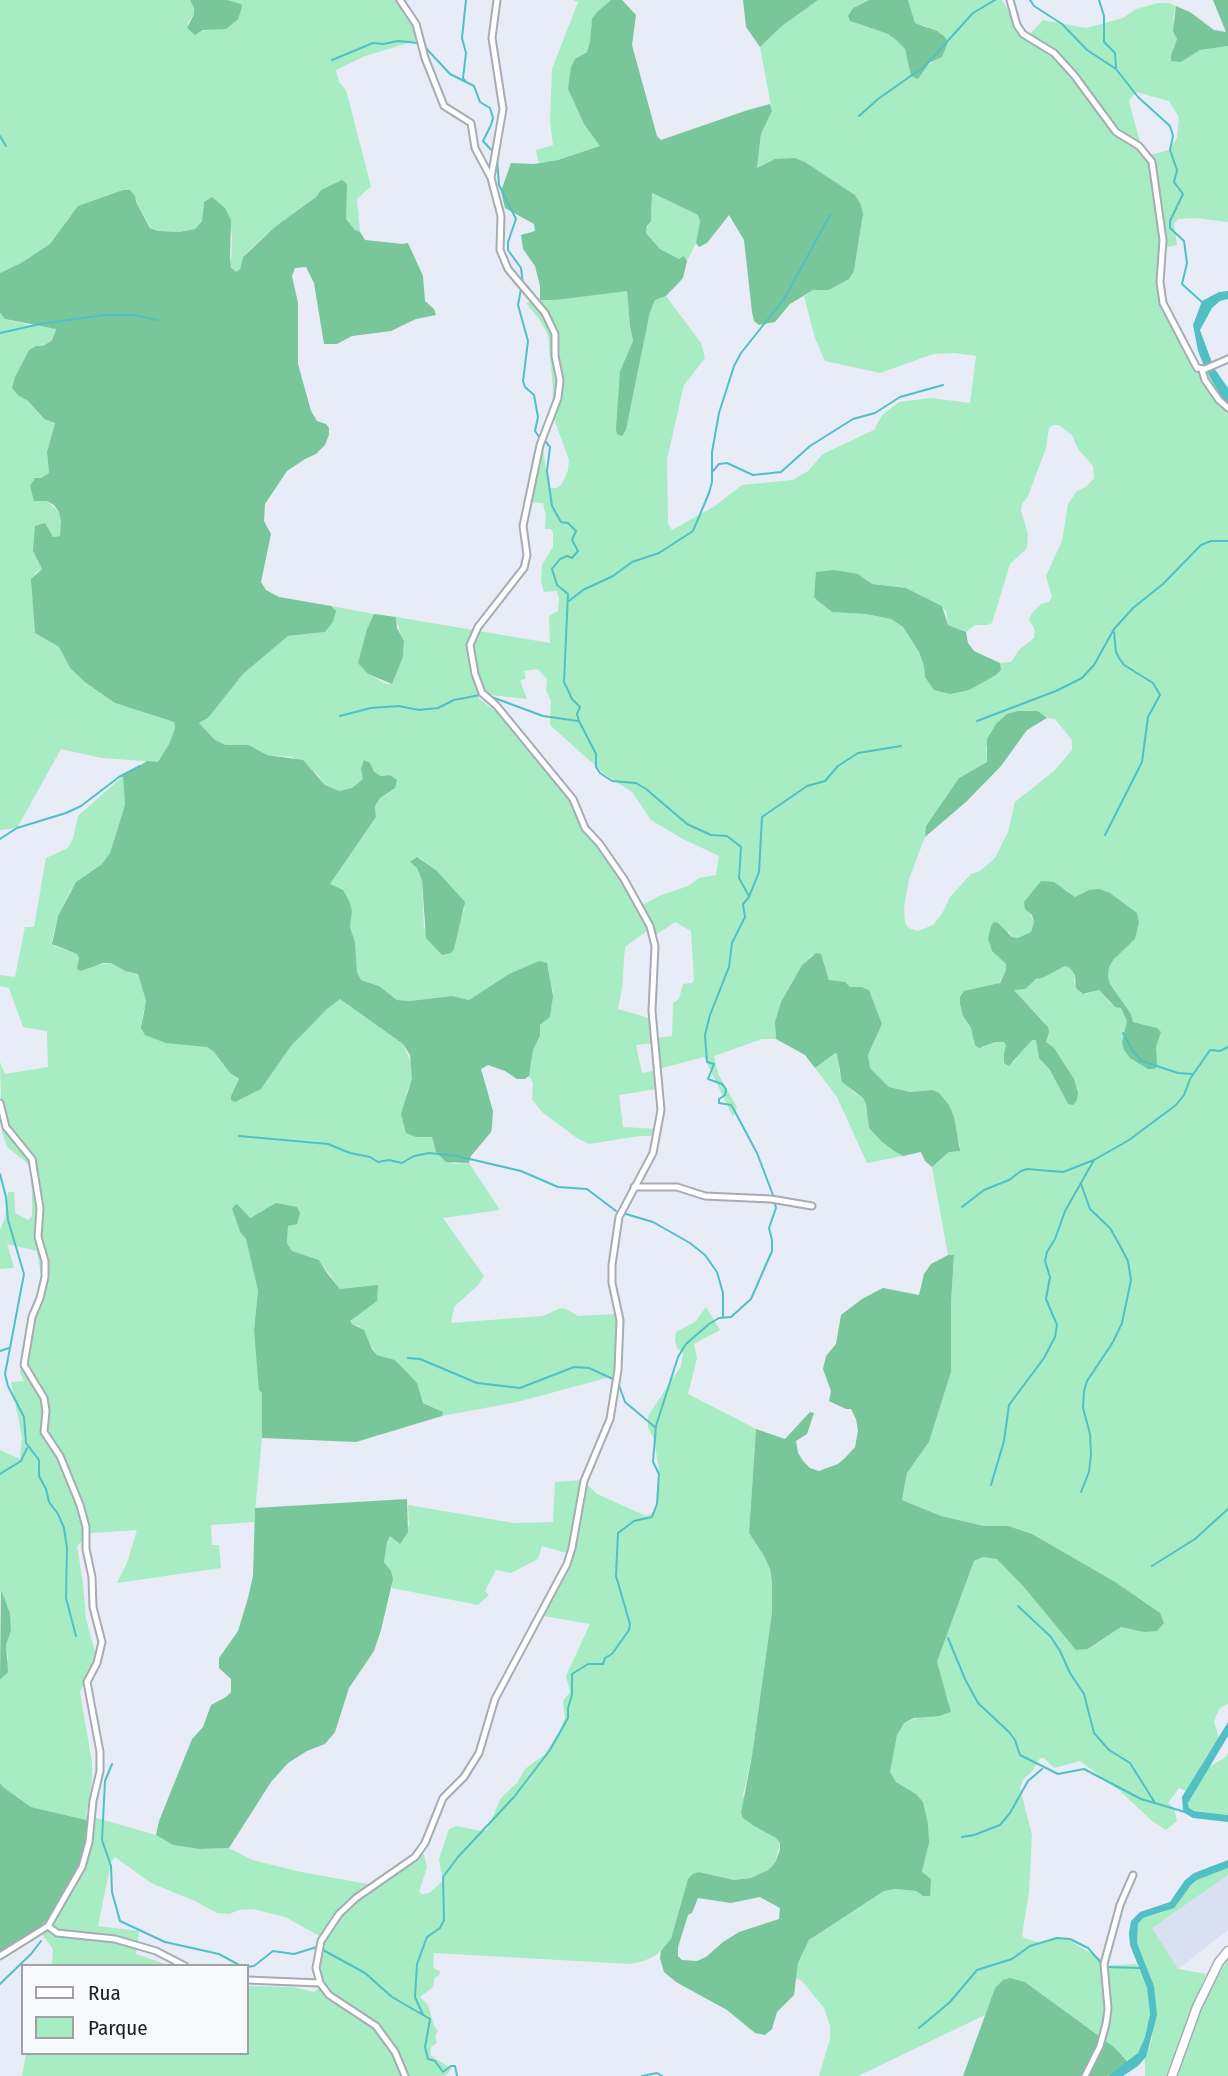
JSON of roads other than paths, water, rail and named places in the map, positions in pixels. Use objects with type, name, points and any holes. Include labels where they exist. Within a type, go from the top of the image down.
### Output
[{"type":"main road","points":[[1172,2076],[1197,2007],[1219,1962],[1228,1951]]},
{"type":"street","points":[[400,0],[416,24],[425,58],[444,106],[471,123],[475,148],[491,178],[501,216],[499,250],[508,269],[545,313],[555,334],[558,398],[540,445],[523,526],[527,555],[524,568],[478,627],[470,645],[475,674],[482,693],[496,705],[573,799],[585,828],[599,842],[624,879],[650,926],[655,946],[652,1011],[661,1111],[653,1153],[620,1217],[612,1265],[612,1283],[620,1320],[618,1370],[610,1419],[584,1481],[567,1564],[495,1699],[479,1753],[464,1777],[443,1798],[425,1843],[415,1857],[356,1898],[339,1914],[321,1941],[316,1968],[320,1983],[328,1995],[376,2026],[395,2052],[405,2076]]},
{"type":"street","points":[[491,178],[503,109],[492,38],[497,0]]},
{"type":"street","points":[[1010,0],[1017,25],[1023,34],[1054,53],[1074,75],[1115,132],[1139,146],[1152,162],[1163,240],[1160,282],[1163,303],[1197,368],[1204,370],[1228,359]]},
{"type":"street","points":[[1204,370],[1205,380],[1228,408]]},
{"type":"street","points":[[0,1103],[6,1127],[32,1159],[40,1208],[38,1237],[44,1261],[44,1278],[32,1317],[23,1365],[44,1398],[44,1432],[60,1456],[83,1516],[92,1577],[93,1607],[102,1642],[97,1663],[87,1682],[100,1752],[100,1770],[93,1801],[89,1842],[82,1867],[48,1926],[0,1956]]},
{"type":"street","points":[[634,1187],[677,1187],[705,1196],[772,1199],[812,1206]]},
{"type":"street","points":[[1085,2076],[1100,2046],[1108,2008],[1104,1964],[1120,1905],[1133,1875]]},
{"type":"street","points":[[48,1926],[57,1933],[115,1939],[156,1951],[181,1964]]},
{"type":"street","points":[[248,1980],[320,1983]]},
{"type":"water","points":[[1228,291],[1228,299],[1220,301],[1212,308],[1200,330],[1214,368],[1228,388],[1228,403],[1220,395],[1204,366],[1193,325],[1202,301],[1219,292]]},
{"type":"water","points":[[1228,1722],[1228,1736],[1188,1803],[1189,1808],[1194,1811],[1228,1815],[1228,1822],[1193,1818],[1183,1812],[1182,1797]]},
{"type":"water","points":[[1228,1860],[1228,1868],[1197,1880],[1174,1908],[1143,1918],[1138,1924],[1137,1943],[1154,1986],[1157,2015],[1146,2057],[1123,2076],[1108,2076],[1138,2053],[1150,2014],[1147,1988],[1130,1945],[1131,1921],[1140,1912],[1170,1902],[1185,1880],[1194,1873]]},
{"type":"waterway","points":[[466,0],[462,38],[466,53],[463,78],[466,82]]},
{"type":"waterway","points":[[859,116],[925,66],[973,13],[995,0]]},
{"type":"waterway","points":[[1030,0],[1034,6],[1062,24],[1087,50],[1116,69],[1138,97],[1170,126],[1173,136],[1170,150],[1177,170],[1174,182],[1183,194],[1170,221],[1170,228],[1184,241],[1187,263],[1182,284],[1203,303]]},
{"type":"waterway","points":[[1099,0],[1104,16],[1104,42],[1115,53],[1116,68]]},
{"type":"waterway","points":[[332,60],[373,43],[418,43]]},
{"type":"waterway","points":[[424,46],[450,74],[474,86],[480,102],[490,108],[493,118],[483,141],[494,153]]},
{"type":"waterway","points":[[0,136],[6,146]]},
{"type":"waterway","points":[[497,158],[499,185],[516,219],[508,250],[521,268],[523,284]]},
{"type":"waterway","points":[[569,601],[632,562],[659,553],[693,531],[712,482],[712,452],[719,413],[734,366],[741,353],[784,299],[830,215]]},
{"type":"waterway","points":[[521,289],[518,305],[528,341],[523,381],[525,387],[534,395],[538,417],[535,431],[540,438]]},
{"type":"waterway","points":[[0,333],[104,315],[134,315],[158,320]]},
{"type":"waterway","points":[[713,471],[719,464],[727,463],[753,475],[781,472],[810,446],[853,419],[875,413],[900,397],[943,385]]},
{"type":"waterway","points":[[545,441],[550,447],[547,471],[552,506],[561,522],[568,523],[576,531],[572,540],[578,551],[572,558],[567,556],[560,559],[552,569],[557,585],[568,594],[564,682],[572,699],[580,707],[577,714],[596,754],[596,767],[612,781],[636,783],[646,789],[687,824],[711,835],[727,836],[741,847],[739,878],[749,896]]},
{"type":"waterway","points":[[977,721],[1056,691],[1082,678],[1094,665],[1114,629],[1133,608],[1163,584],[1201,545],[1211,541],[1228,541]]},
{"type":"waterway","points":[[1105,835],[1142,762],[1148,717],[1160,695],[1153,683],[1124,665],[1116,652],[1114,632]]},
{"type":"waterway","points":[[340,716],[371,708],[438,708],[454,700],[480,695]]},
{"type":"waterway","points":[[489,696],[543,716],[578,721]]},
{"type":"waterway","points":[[773,1195],[757,1153],[733,1108],[731,1105],[719,1103],[726,1089],[722,1084],[708,1079],[714,1064],[707,1062],[705,1035],[729,967],[732,943],[745,917],[743,904],[749,897],[759,872],[762,817],[807,786],[825,781],[838,766],[858,753],[901,746]]},
{"type":"waterway","points":[[0,839],[17,828],[81,806],[119,777],[140,766]]},
{"type":"waterway","points":[[1123,1033],[1142,1061],[1178,1073],[1192,1074]]},
{"type":"waterway","points":[[962,1207],[984,1190],[1009,1180],[1021,1171],[1027,1169],[1063,1172],[1094,1160],[1129,1140],[1176,1105],[1210,1050],[1220,1051],[1228,1047]]},
{"type":"waterway","points":[[239,1136],[328,1144],[378,1162],[389,1160],[402,1163],[414,1156],[429,1153],[457,1156],[521,1171],[558,1187],[587,1189],[616,1211]]},
{"type":"waterway","points":[[991,1485],[1004,1441],[1009,1405],[1044,1358],[1055,1337],[1057,1325],[1046,1299],[1050,1277],[1045,1261],[1047,1252],[1065,1211],[1094,1160]]},
{"type":"waterway","points":[[0,1174],[8,1220],[24,1274],[5,1374],[8,1386],[24,1417],[26,1443],[39,1460],[39,1476],[49,1502],[64,1528],[67,1548],[66,1598],[76,1636]]},
{"type":"waterway","points":[[1081,1184],[1090,1209],[1110,1228],[1128,1261],[1131,1280],[1122,1323],[1113,1342],[1087,1381],[1084,1391],[1083,1408],[1090,1434],[1091,1454],[1089,1472],[1081,1492]]},
{"type":"waterway","points":[[423,2015],[415,1997],[417,1964],[427,1937],[440,1928],[444,1920],[443,1877],[514,1797],[550,1750],[568,1718],[572,1674],[588,1664],[603,1664],[629,1630],[630,1624],[616,1576],[618,1533],[634,1521],[652,1517],[657,1504],[659,1474],[653,1462],[656,1426],[678,1357],[686,1344],[709,1324],[719,1318],[731,1317],[751,1299],[772,1251],[769,1228],[775,1204]]},
{"type":"waterway","points":[[626,1214],[653,1222],[705,1255],[717,1272],[723,1293],[723,1317]]},
{"type":"waterway","points":[[0,1351],[9,1348]]},
{"type":"waterway","points":[[408,1358],[420,1359],[477,1383],[520,1388],[574,1367],[589,1368],[613,1379]]},
{"type":"waterway","points":[[619,1385],[625,1402],[656,1428]]},
{"type":"waterway","points":[[0,1474],[21,1461],[27,1448]]},
{"type":"waterway","points":[[1152,1566],[1195,1539],[1228,1509]]},
{"type":"waterway","points":[[1018,1606],[1051,1637],[1060,1651],[1084,1694],[1094,1733],[1109,1750],[1130,1763],[1155,1803]]},
{"type":"waterway","points":[[948,1638],[978,1703],[1009,1732],[1020,1755],[1058,1774],[1084,1769],[1141,1799],[1185,1812]]},
{"type":"waterway","points":[[112,1764],[105,1781],[102,1840],[111,1866],[112,1892],[120,1921],[165,1942],[219,1954],[237,1964]]},
{"type":"waterway","points":[[962,1837],[1000,1825],[1028,1781],[1042,1769]]},
{"type":"waterway","points":[[919,2028],[950,2002],[977,1970],[1012,1959],[1030,1946],[1057,1938],[1070,1939],[1088,1948],[1103,1965]]},
{"type":"waterway","points":[[0,1984],[41,1941]]},
{"type":"waterway","points":[[248,1967],[254,1966],[273,1951],[294,1954],[317,1947]]},
{"type":"waterway","points":[[323,1950],[365,1973],[392,1997],[430,2019],[425,2047],[428,2059],[435,2061],[443,2072],[455,2066],[457,2076]]},
{"type":"waterway","points":[[1107,1967],[1139,1968]]},
{"type":"waterway","points":[[642,2076],[657,2073],[662,2076]]}]
